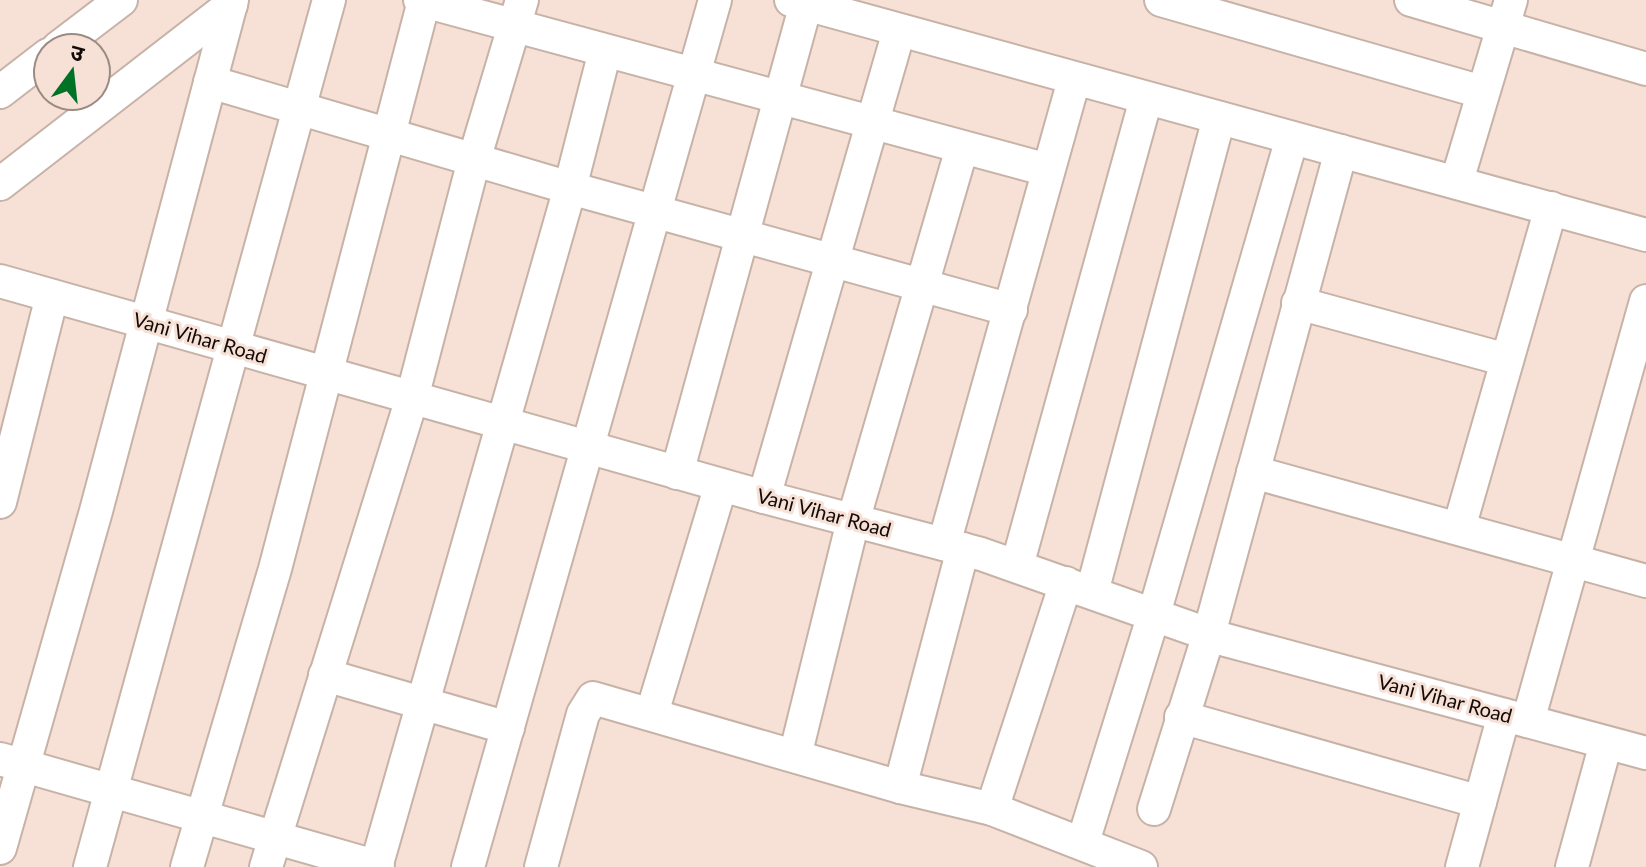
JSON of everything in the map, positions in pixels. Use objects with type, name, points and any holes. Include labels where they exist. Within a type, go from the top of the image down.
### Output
[{"type":"street","points":[[79,32],[121,0]]},
{"type":"street","points":[[90,867],[329,0]]},
{"type":"street","points":[[187,867],[327,374],[422,0],[519,13],[605,51],[1048,170]]},
{"type":"street","points":[[468,867],[590,448],[715,0]]},
{"type":"street","points":[[1161,0],[1482,92]]},
{"type":"street","points":[[1411,0],[1507,13],[1646,69]]},
{"type":"street","points":[[0,848],[12,763],[145,323],[232,2]]},
{"type":"street","points":[[0,184],[232,2]]},
{"type":"street","points":[[677,473],[780,100],[798,2],[1646,235]]},
{"type":"street","points":[[270,853],[412,398],[474,160],[519,13]]},
{"type":"street","points":[[1457,181],[1507,13]]},
{"type":"street","points":[[764,497],[899,31]]},
{"type":"street","points":[[12,763],[202,816],[270,853],[377,867],[570,188],[605,51]]},
{"type":"street","points":[[0,92],[32,67]]},
{"type":"street","points":[[900,787],[1011,310],[1074,80]]},
{"type":"street","points":[[210,82],[570,188],[1011,310]]},
{"type":"street","points":[[1017,566],[1146,99]]},
{"type":"street","points":[[992,809],[1079,588],[1219,118]]},
{"type":"street","points":[[1083,842],[1154,614],[1292,138]]},
{"type":"street","points":[[795,756],[853,521],[962,148]]},
{"type":"street","points":[[1154,809],[1209,634],[1341,151]]},
{"type":"street","points":[[1459,528],[1551,208]]},
{"type":"street","name":"Vani Vihar Road","points":[[0,281],[677,473],[954,547],[1209,634],[1646,753]]},
{"type":"street","points":[[0,502],[52,296]]},
{"type":"street","points":[[1462,867],[1480,802],[1516,718],[1573,561],[1646,301]]},
{"type":"street","points":[[1298,303],[1507,360]]},
{"type":"street","points":[[1253,472],[1646,581]]},
{"type":"street","points":[[652,713],[721,485]]},
{"type":"street","points":[[325,675],[508,728]]},
{"type":"street","points":[[541,867],[587,703],[593,698],[900,787],[992,809],[1141,867]]},
{"type":"street","points":[[1181,717],[1480,802]]},
{"type":"street","points":[[1572,867],[1606,743]]}]
